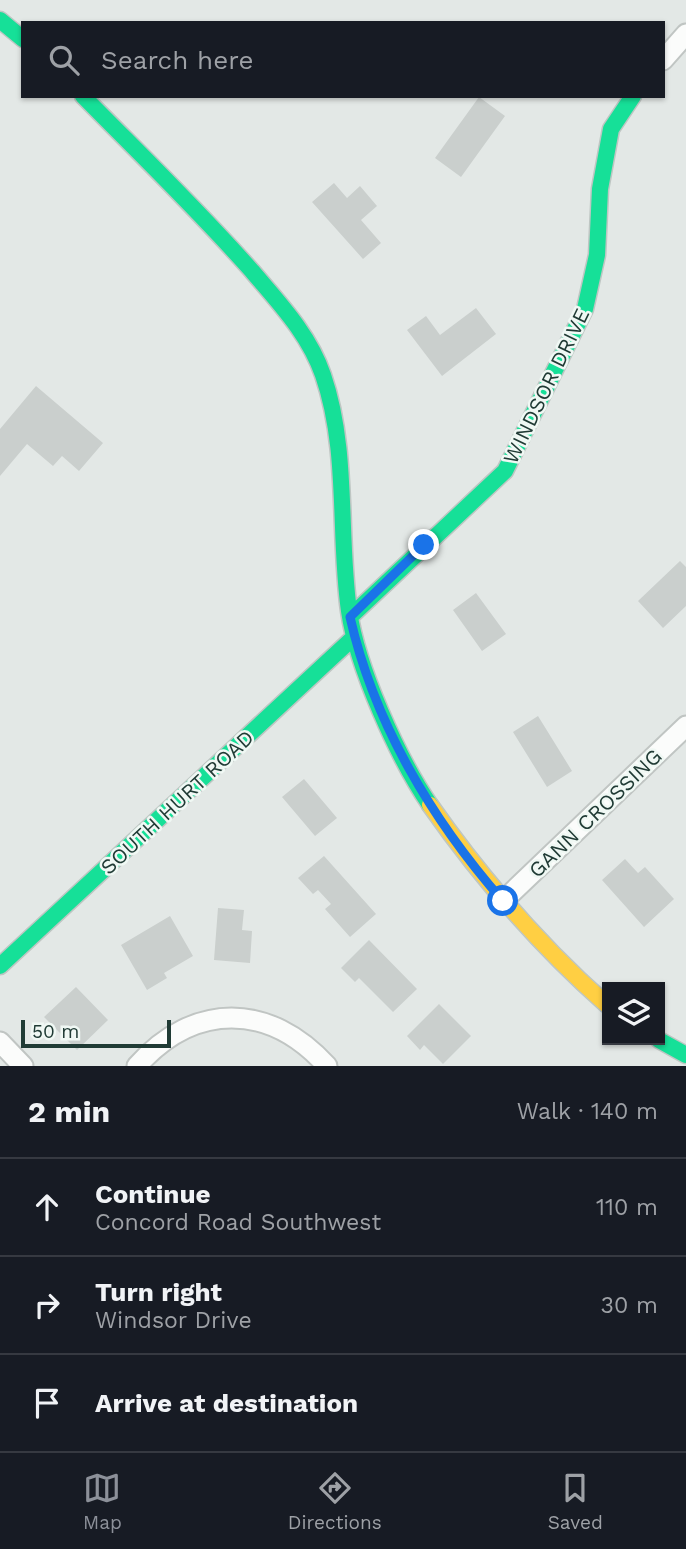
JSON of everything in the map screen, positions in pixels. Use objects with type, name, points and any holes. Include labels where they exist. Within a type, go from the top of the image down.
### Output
[{"type":"street","points":[[0,20],[21,37]]},
{"type":"street","points":[[665,58],[686,34]]},
{"type":"street","points":[[85,98],[253,271],[296,322],[311,348],[329,395],[336,433],[350,617],[369,684],[424,796],[464,855],[556,960],[602,1001]]},
{"type":"street","name":"WINDSOR DRIVE","points":[[350,617],[505,471],[585,309],[597,255],[600,189],[611,129],[631,98]]},
{"type":"street","name":"SOUTH HURT ROAD","points":[[0,966],[354,637]]},
{"type":"street","name":"GANN CROSSING","points":[[503,901],[686,726]]},
{"type":"street","points":[[136,1066],[162,1040],[180,1029],[217,1018],[240,1018],[286,1031],[327,1066]]},
{"type":"street","points":[[0,1042],[23,1066]]},
{"type":"street","points":[[665,1043],[686,1055]]},
{"type":"building","points":[[478,98],[505,116],[461,177],[435,158]]},
{"type":"building","points":[[334,183],[347,198],[360,186],[377,206],[361,220],[381,243],[363,259],[312,202]]},
{"type":"building","points":[[476,308],[496,334],[442,376],[407,330],[426,316],[440,335]]},
{"type":"building","points":[[36,386],[103,443],[79,471],[62,456],[53,466],[27,444],[0,476],[0,429]]},
{"type":"building","points":[[680,561],[686,567],[686,606],[663,628],[638,601]]},
{"type":"building","points":[[476,593],[506,634],[482,651],[453,610]]},
{"type":"building","points":[[538,716],[572,771],[547,787],[513,732]]},
{"type":"building","points":[[304,779],[337,818],[315,836],[282,797]]},
{"type":"building","points":[[324,856],[376,914],[350,937],[325,909],[331,904],[318,890],[313,894],[298,878]]},
{"type":"building","points":[[625,859],[638,873],[645,867],[674,899],[644,927],[602,880]]},
{"type":"building","points":[[218,908],[244,910],[242,930],[252,931],[250,963],[214,960]]},
{"type":"building","points":[[170,916],[193,956],[164,973],[167,978],[147,990],[121,945]]},
{"type":"building","points":[[369,940],[417,989],[393,1012],[359,978],[355,982],[341,968]]},
{"type":"building","points":[[76,987],[108,1020],[77,1050],[44,1017]]},
{"type":"building","points":[[439,1004],[471,1036],[443,1064],[424,1045],[420,1050],[407,1036]]},
{"type":"traffic: fast","points":[[0,20],[21,37]]},
{"type":"traffic: fast","points":[[85,98],[252,271],[292,320],[317,360],[331,403],[340,462],[346,582],[353,633],[370,685],[392,738],[430,805]]},
{"type":"traffic: fast","points":[[350,617],[505,471],[585,309],[597,255],[600,189],[611,129],[632,98]]},
{"type":"traffic: fast","points":[[0,966],[354,637]]},
{"type":"traffic: fast","points":[[665,1043],[686,1055]]},
{"type":"traffic: slow","points":[[430,805],[512,910],[602,1000]]},
{"type":"route","points":[[424,545],[350,617],[354,637],[369,684],[424,796],[442,826],[503,901]]}]
